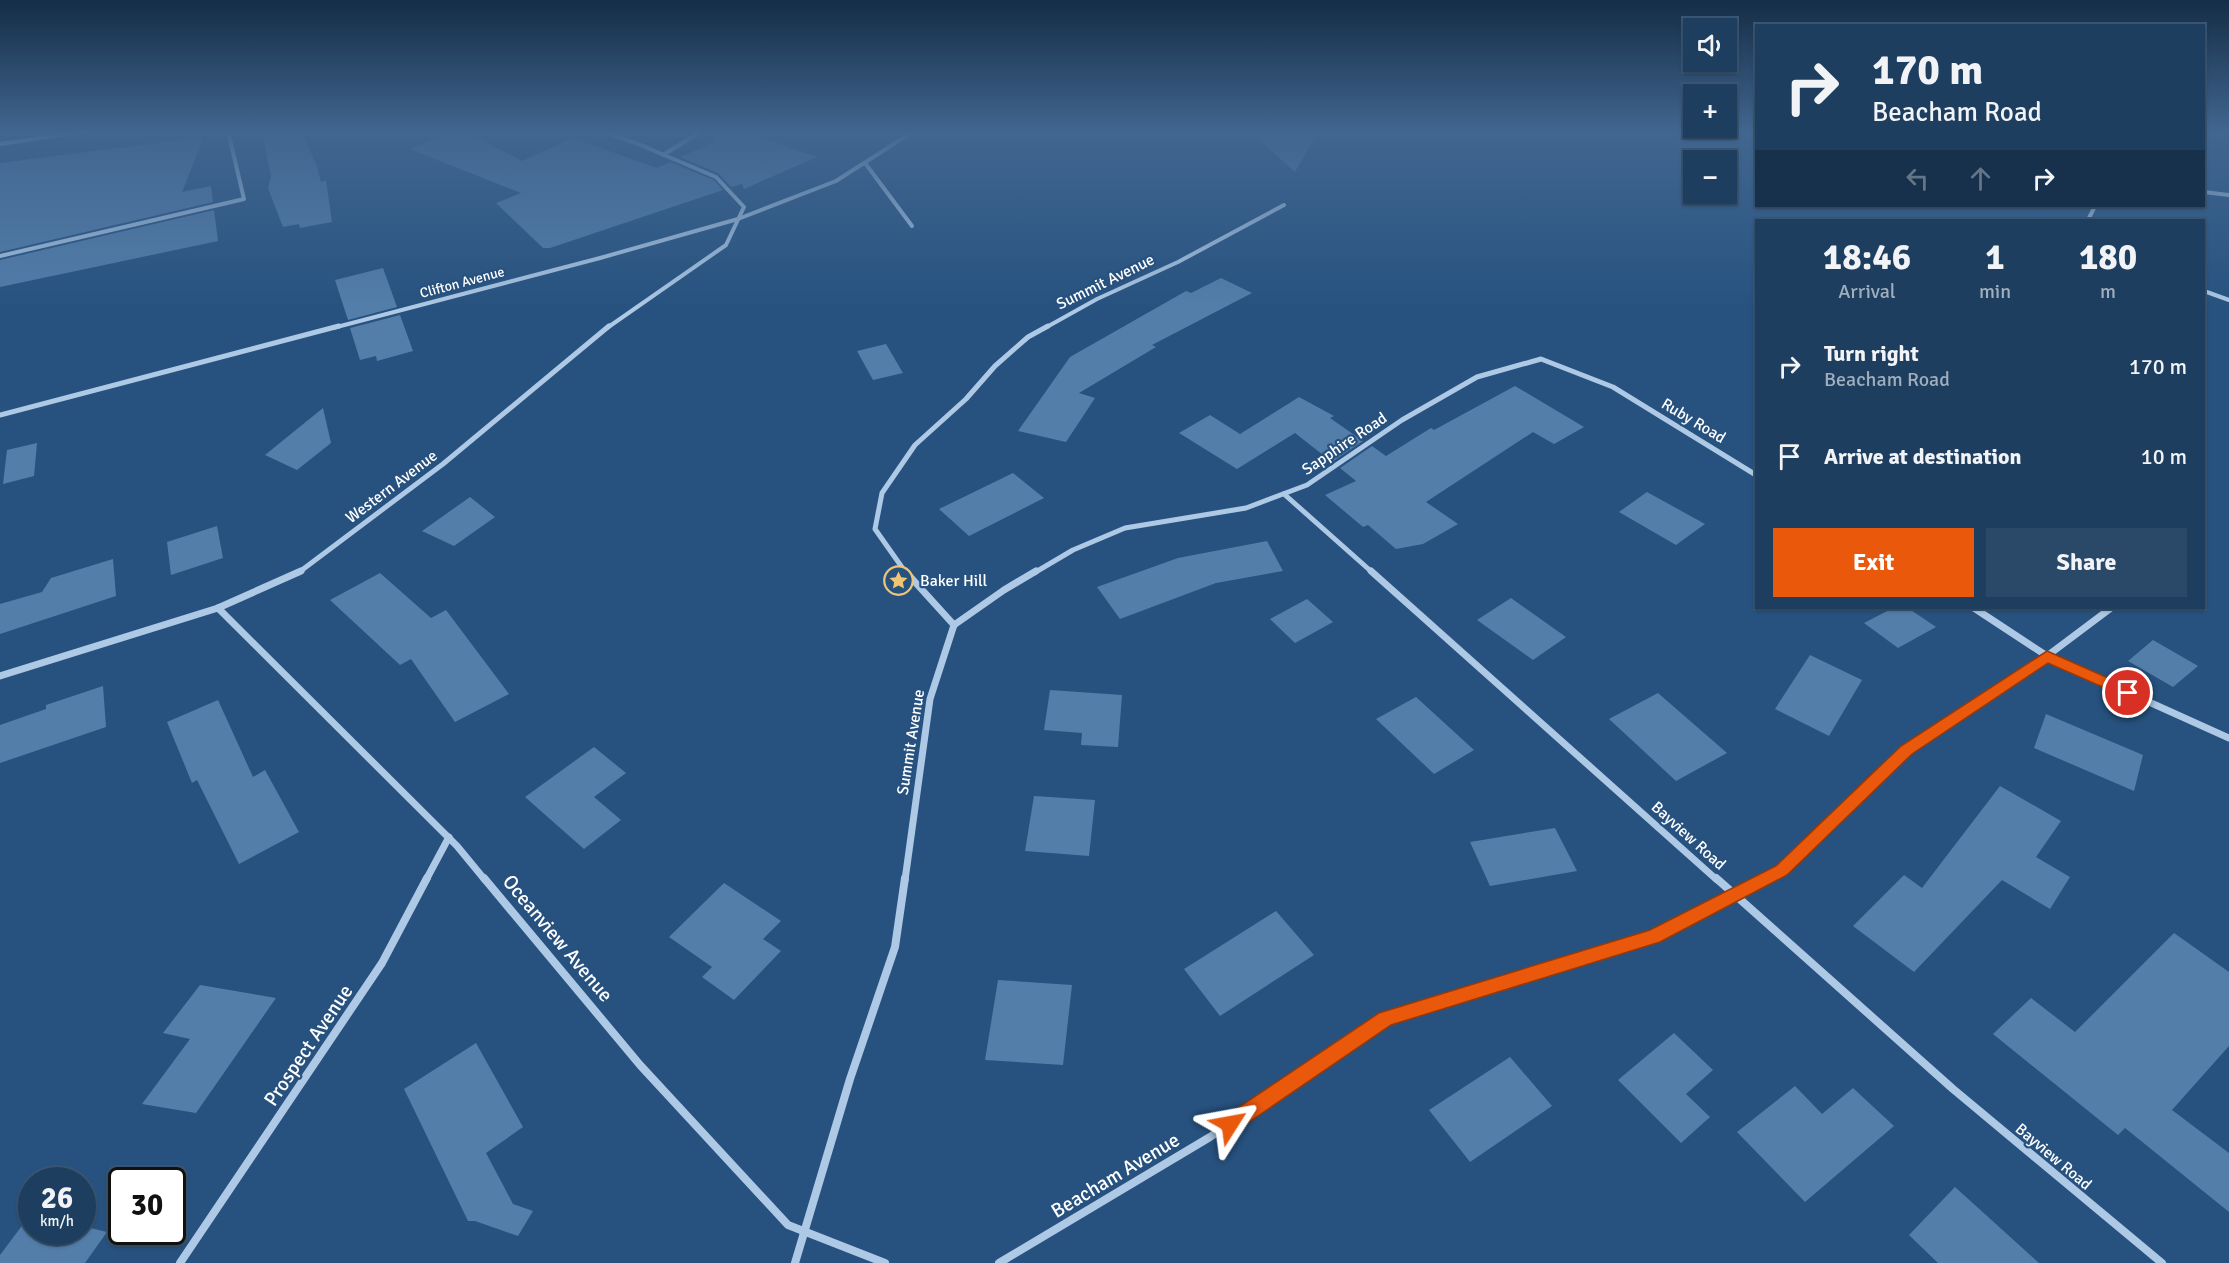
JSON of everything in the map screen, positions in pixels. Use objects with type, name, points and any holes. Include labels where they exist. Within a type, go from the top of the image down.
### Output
[{"type":"street","points":[[0,256],[244,199],[242,190]]},
{"type":"street","points":[[728,190],[744,207],[738,219]]},
{"type":"street","name":"Clifton Avenue","points":[[0,415],[577,264],[738,219],[815,190]]},
{"type":"street","points":[[885,190],[912,226]]},
{"type":"street","points":[[2205,192],[2229,195]]},
{"type":"street","name":"Summit Avenue","points":[[795,1263],[850,1079],[895,947],[930,699],[954,625],[910,579],[875,529],[882,493],[915,445],[966,399],[995,366],[1028,337],[1097,299],[1178,262],[1284,205]]},
{"type":"street","name":"Western Avenue","points":[[0,676],[218,608],[300,572],[442,464],[613,323],[726,245],[738,219]]},
{"type":"street","points":[[2205,291],[2229,300]]},
{"type":"street","name":"Sapphire Road","points":[[954,625],[1004,590],[1073,550],[1125,528],[1246,508],[1307,485],[1402,420],[1476,377],[1541,358],[1617,389]]},
{"type":"street","name":"Ruby Road","points":[[1617,389],[1755,474]]},
{"type":"street","name":"Bayview Road","points":[[1284,494],[1953,1089],[2162,1263]]},
{"type":"street","name":"Oceanview Avenue","points":[[218,608],[449,837],[640,1065],[788,1226],[885,1263]]},
{"type":"street","points":[[1976,609],[2047,656],[2229,738]]},
{"type":"street","name":"Beacham Avenue","points":[[999,1263],[1210,1137],[1386,1018],[1654,936],[1782,871],[1906,750],[2047,656],[2110,609]]},
{"type":"street","name":"Prospect Avenue","points":[[180,1263],[382,963],[449,837]]},
{"type":"building","points":[[0,190],[183,190],[182,192],[211,190],[213,202],[0,252]]},
{"type":"building","points":[[269,190],[327,190],[332,222],[300,228],[299,224],[283,227]]},
{"type":"building","points":[[513,190],[723,190],[550,248],[543,248],[496,203],[521,193]]},
{"type":"building","points":[[214,210],[218,241],[0,287],[0,260]]},
{"type":"building","points":[[383,268],[397,307],[348,320],[335,280]]},
{"type":"building","points":[[1221,278],[1252,293],[1152,345],[1156,347],[1079,393],[1095,398],[1066,442],[1018,431],[1070,357],[1186,291],[1191,293]]},
{"type":"building","points":[[400,315],[413,351],[377,361],[376,356],[360,360],[350,328]]},
{"type":"building","points":[[886,344],[903,373],[873,380],[857,351]]},
{"type":"building","points":[[1515,386],[1584,427],[1554,444],[1533,432],[1426,502],[1458,524],[1423,544],[1396,549],[1368,525],[1363,527],[1325,495],[1356,481],[1340,468],[1372,446],[1386,456],[1431,428],[1434,430]]},
{"type":"building","points":[[1299,397],[1334,416],[1330,418],[1363,441],[1332,462],[1295,433],[1237,469],[1179,433],[1210,415],[1240,434]]},
{"type":"building","points":[[323,408],[331,443],[297,470],[265,455]]},
{"type":"building","points":[[37,443],[34,476],[3,484],[7,450]]},
{"type":"building","points":[[1013,473],[1044,498],[969,536],[939,509]]},
{"type":"building","points":[[1647,492],[1705,524],[1676,545],[1619,512]]},
{"type":"building","points":[[470,497],[495,517],[454,546],[422,531]]},
{"type":"building","points":[[217,526],[223,558],[171,575],[167,542]]},
{"type":"building","points":[[1267,541],[1283,571],[1216,583],[1120,619],[1097,587],[1178,558]]},
{"type":"building","points":[[113,559],[116,596],[0,634],[0,604],[42,592],[51,578]]},
{"type":"building","points":[[380,573],[431,618],[446,610],[509,694],[455,722],[411,659],[400,665],[330,600]]},
{"type":"building","points":[[1511,598],[1566,637],[1533,660],[1477,620]]},
{"type":"building","points":[[1307,599],[1333,622],[1295,643],[1270,619]]},
{"type":"building","points":[[1891,609],[1909,609],[1936,627],[1898,648],[1864,623]]},
{"type":"building","points":[[2153,640],[2198,666],[2173,687],[2128,661]]},
{"type":"building","points":[[1810,655],[1862,680],[1829,736],[1775,709]]},
{"type":"building","points":[[103,686],[106,727],[0,763],[0,725],[46,709],[46,705]]},
{"type":"building","points":[[1050,690],[1122,695],[1118,747],[1081,745],[1082,733],[1044,730]]},
{"type":"building","points":[[1658,693],[1727,753],[1676,781],[1609,719]]},
{"type":"building","points":[[1416,697],[1474,750],[1434,774],[1376,719]]},
{"type":"building","points":[[218,700],[253,777],[265,770],[299,832],[239,864],[197,780],[192,783],[167,722]]},
{"type":"building","points":[[2046,714],[2143,755],[2134,791],[2034,748]]},
{"type":"building","points":[[594,747],[626,773],[594,797],[621,820],[584,849],[525,797]]},
{"type":"building","points":[[2000,786],[2061,821],[2036,857],[2070,877],[2050,909],[2002,880],[1914,972],[1853,926],[1904,875],[1922,888]]},
{"type":"building","points":[[1034,796],[1095,800],[1089,856],[1025,851]]},
{"type":"building","points":[[1555,828],[1577,871],[1490,886],[1470,842]]},
{"type":"building","points":[[724,883],[781,921],[763,939],[781,951],[734,1000],[702,977],[712,967],[669,937]]},
{"type":"building","points":[[1276,911],[1314,955],[1220,1016],[1184,969]]},
{"type":"building","points":[[2174,933],[2229,972],[2229,1046],[2172,1110],[2229,1153],[2229,1212],[2125,1128],[2118,1135],[1993,1034],[2031,998],[2075,1032]]},
{"type":"building","points":[[998,980],[1072,985],[1063,1065],[985,1060]]},
{"type":"building","points":[[200,985],[276,998],[196,1113],[142,1104],[190,1039],[163,1033]]},
{"type":"building","points":[[1674,1033],[1713,1070],[1686,1094],[1710,1117],[1681,1143],[1618,1080]]},
{"type":"building","points":[[476,1043],[523,1127],[486,1153],[513,1204],[533,1211],[518,1236],[475,1221],[468,1221],[404,1089]]},
{"type":"building","points":[[1510,1057],[1552,1106],[1470,1162],[1429,1110]]},
{"type":"building","points":[[1795,1086],[1822,1114],[1853,1088],[1894,1126],[1805,1202],[1737,1132]]},
{"type":"building","points":[[1955,1187],[2039,1263],[1938,1263],[1909,1235]]},
{"type":"building","points":[[96,1229],[107,1232],[85,1263],[0,1263],[0,1255],[18,1231],[18,1245],[96,1245]]},
{"type":"place","name":"Baker Hill","points":[[899,580]]},
{"type":"route","points":[[1230,1124],[1386,1018],[1654,936],[1782,871],[1906,750],[2047,656],[2128,693]]}]
